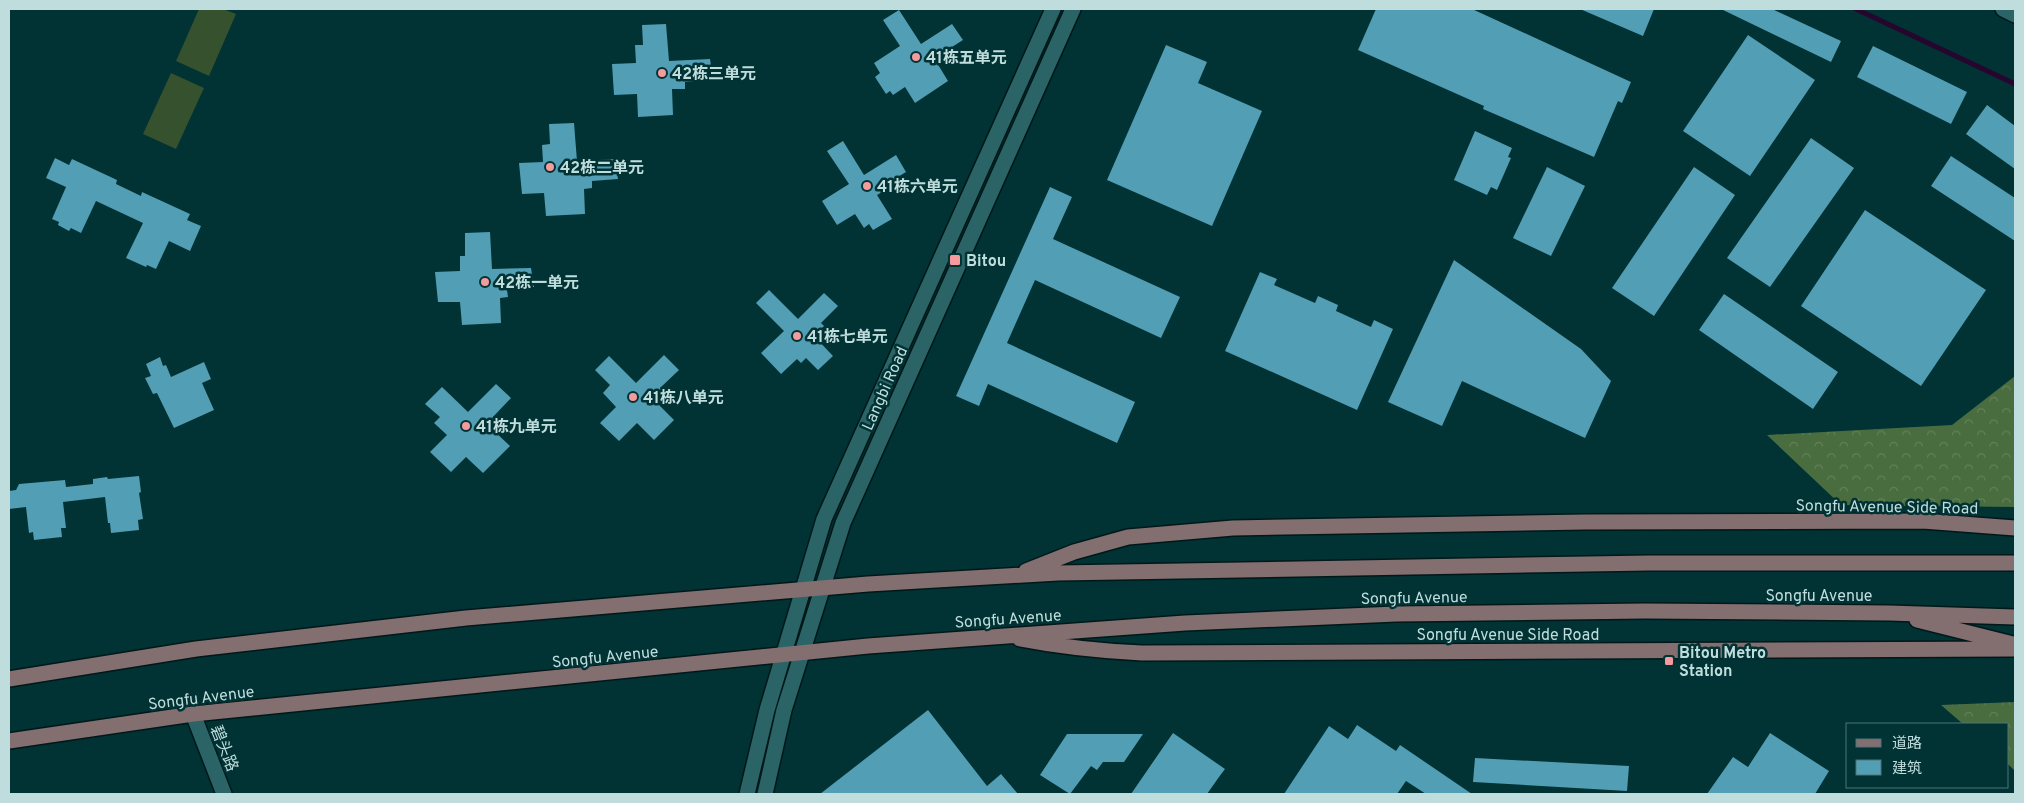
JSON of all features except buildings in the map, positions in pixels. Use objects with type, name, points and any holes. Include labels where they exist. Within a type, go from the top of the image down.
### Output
[{"type":"main road","name":"Songfu Avenue Side Road","points":[[1014,576],[1074,552],[1128,537],[1233,528],[1595,522],[1923,521],[2015,528]]},
{"type":"main road","name":"Songfu Avenue","points":[[9,679],[196,649],[466,618],[822,588],[1014,576],[1068,573],[1639,564],[2015,563]]},
{"type":"main road","name":"Songfu Avenue","points":[[9,740],[193,714],[802,653],[1002,635],[1185,623],[1396,614],[1645,611],[1889,613],[2015,617]]},
{"type":"main road","points":[[1889,613],[2015,644]]},
{"type":"main road","name":"Songfu Avenue Side Road","points":[[1002,635],[1057,646],[1099,651],[1142,653],[2015,650]]},
{"type":"street","name":"Langbi Road","points":[[747,794],[766,710],[824,519],[1053,9]]},
{"type":"street","name":"Langbi Road","points":[[765,794],[784,710],[842,523],[1073,9]]},
{"type":"street","points":[[2003,9],[2015,15]]},
{"type":"street","name":"碧头路","points":[[193,714],[224,794]]},
{"type":"green space","points":[[199,9],[223,9],[236,14],[209,76],[176,61]]},
{"type":"green space","points":[[171,73],[204,88],[176,149],[143,134]]},
{"type":"green space","points":[[2015,376],[2015,507],[1841,505],[1767,435],[1952,425]]},
{"type":"green space","points":[[2015,702],[2015,771],[2009,765],[2009,723],[1962,723],[1941,705]]},
{"type":"waterway","points":[[1856,9],[2015,84]]},
{"type":"place","name":"41栋五单元","points":[[916,57]]},
{"type":"place","name":"42栋三单元","points":[[662,73]]},
{"type":"place","name":"42栋二单元","points":[[550,167]]},
{"type":"place","name":"41栋六单元","points":[[867,186]]},
{"type":"place","name":"Bitou","points":[[955,260]]},
{"type":"place","name":"42栋一单元","points":[[485,282]]},
{"type":"place","name":"41栋七单元","points":[[797,336]]},
{"type":"place","name":"41栋八单元","points":[[633,397]]},
{"type":"place","name":"41栋九单元","points":[[466,426]]},
{"type":"place","name":"Bitou Metro Station","points":[[1669,661]]}]
